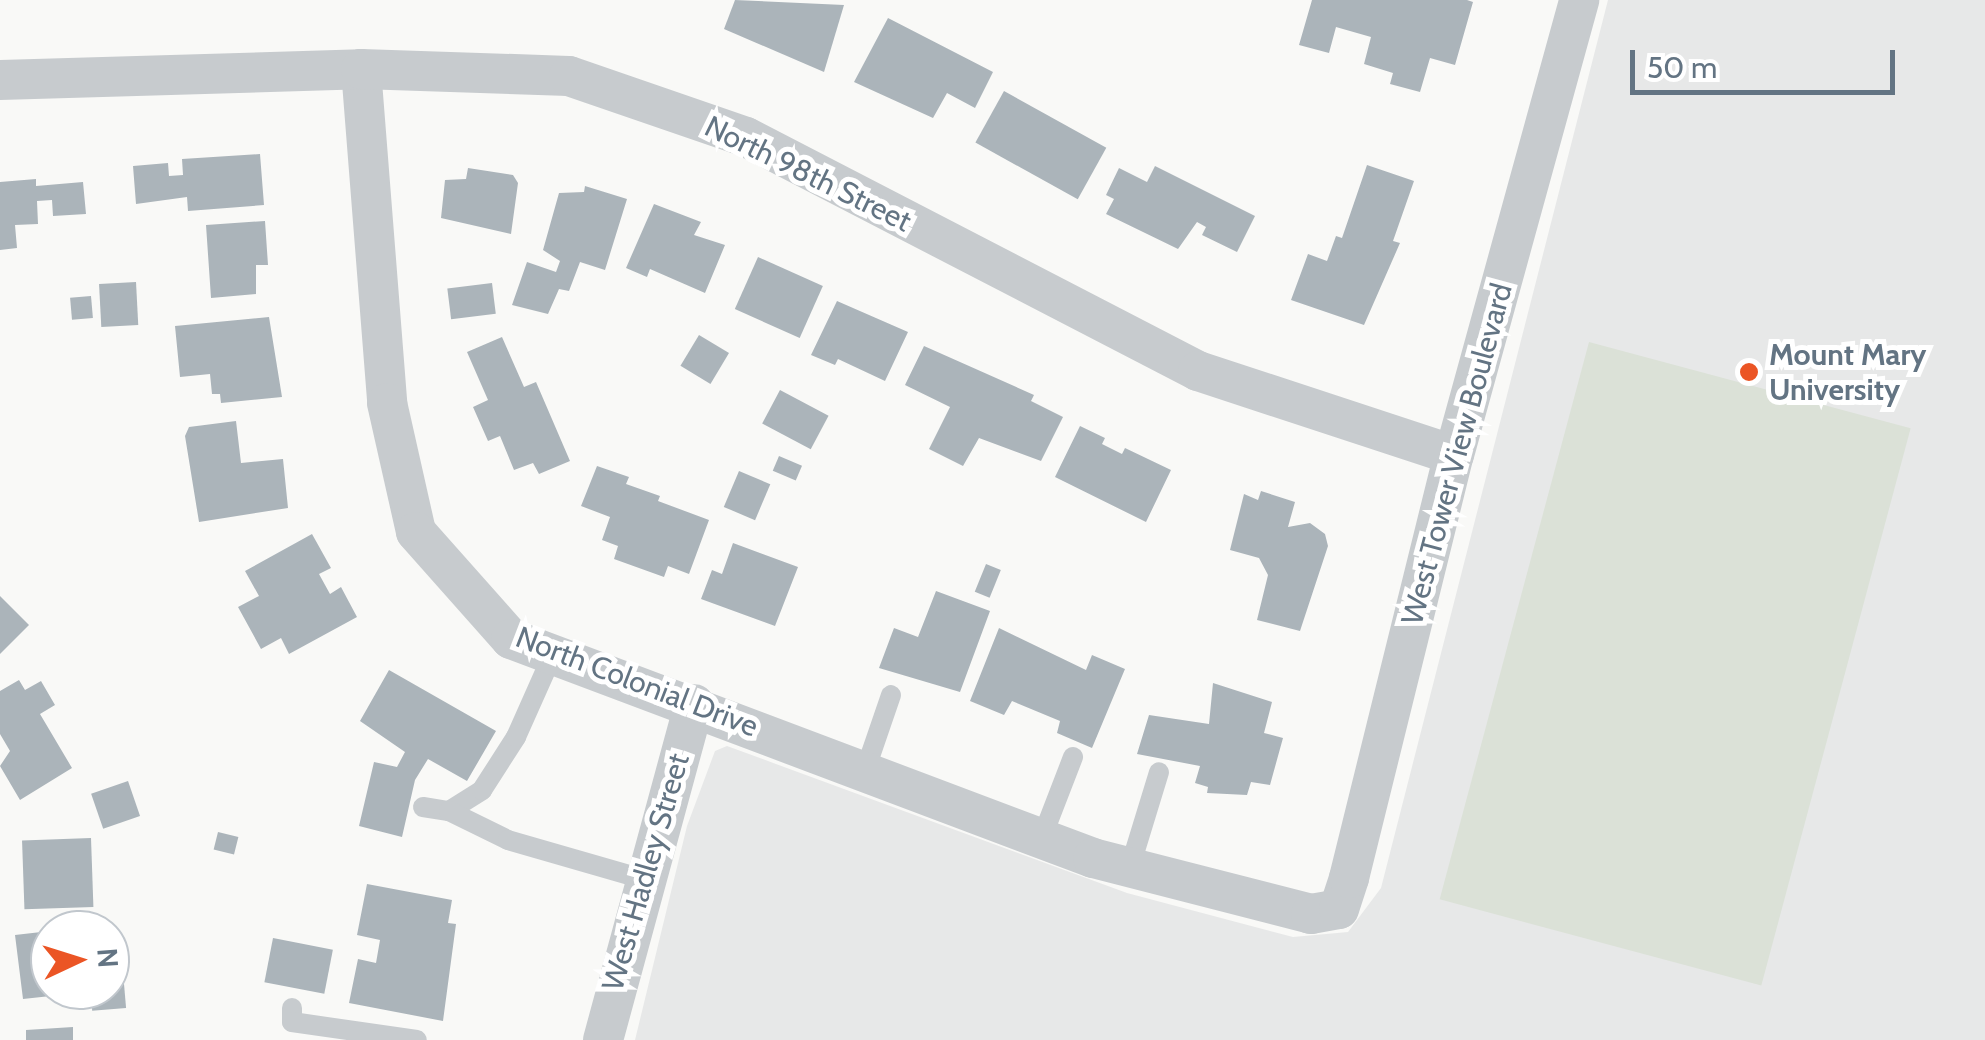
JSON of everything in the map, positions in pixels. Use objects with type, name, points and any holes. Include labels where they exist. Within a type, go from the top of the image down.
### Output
[{"type":"street","name":"West Tower View Boulevard","points":[[1339,910],[1454,455],[1579,0]]},
{"type":"street","name":"North 98th Street","points":[[0,80],[361,70],[569,76],[746,137],[1198,372],[1454,455]]},
{"type":"street","name":"North Colonial Drive","points":[[361,70],[387,403],[416,532],[512,639],[866,768],[1041,840],[1312,914],[1339,910]]},
{"type":"street","name":"West Hadley Street","points":[[603,1040],[643,879],[694,704]]},
{"type":"lane","points":[[449,812],[482,790],[516,736],[553,654]]},
{"type":"lane","points":[[866,768],[891,695]]},
{"type":"lane","points":[[1041,840],[1073,757]]},
{"type":"lane","points":[[1130,867],[1159,772]]},
{"type":"lane","points":[[423,807],[449,812],[508,840],[643,879]]},
{"type":"lane","points":[[292,1008],[292,1022],[417,1040]]},
{"type":"shaded area","name":"Mount Mary University","points":[[1608,0],[1985,0],[1985,1040],[635,1040],[687,826],[715,751],[727,746],[1127,893],[1293,937],[1348,932],[1381,888]]},
{"type":"shaded area","points":[[1589,342],[1911,428],[1761,986],[1440,899]]},
{"type":"building","points":[[735,0],[844,5],[824,72],[724,29]]},
{"type":"building","points":[[1312,0],[1473,2],[1455,65],[1430,58],[1420,92],[1390,84],[1393,73],[1364,64],[1371,37],[1336,27],[1329,53],[1299,45]]},
{"type":"building","points":[[888,18],[993,72],[975,108],[947,93],[933,118],[854,82]]},
{"type":"building","points":[[1004,91],[1106,148],[1078,199],[975,143]]},
{"type":"building","points":[[260,154],[264,205],[188,211],[187,197],[136,204],[133,166],[168,163],[169,176],[183,175],[182,159]]},
{"type":"building","points":[[1367,165],[1414,181],[1393,241],[1400,243],[1364,325],[1291,300],[1308,254],[1327,261],[1336,236],[1342,238]]},
{"type":"building","points":[[1155,166],[1255,216],[1237,252],[1202,235],[1206,227],[1197,222],[1178,249],[1106,214],[1114,199],[1106,195],[1119,168],[1147,182]]},
{"type":"building","points":[[468,168],[513,175],[518,183],[511,234],[441,218],[445,180],[466,179]]},
{"type":"building","points":[[36,179],[36,186],[83,182],[86,214],[53,216],[52,200],[37,201],[38,224],[15,225],[17,248],[0,250],[0,182]]},
{"type":"building","points":[[585,186],[627,199],[605,270],[580,262],[569,291],[559,289],[548,314],[512,305],[527,262],[556,272],[560,261],[543,250],[559,193],[584,192]]},
{"type":"building","points":[[654,204],[701,222],[694,235],[725,245],[705,293],[650,269],[647,277],[626,268]]},
{"type":"building","points":[[265,221],[268,265],[256,265],[256,294],[211,298],[206,225]]},
{"type":"building","points":[[758,257],[823,286],[800,338],[735,309]]},
{"type":"building","points":[[136,282],[138,325],[101,327],[99,284]]},
{"type":"building","points":[[492,283],[496,314],[451,319],[447,288]]},
{"type":"building","points":[[91,296],[93,318],[72,320],[70,298]]},
{"type":"building","points":[[837,301],[908,332],[885,381],[838,359],[835,365],[811,355]]},
{"type":"building","points":[[269,317],[282,397],[221,403],[220,394],[212,394],[210,374],[180,377],[175,326]]},
{"type":"building","points":[[699,335],[729,353],[710,384],[680,366]]},
{"type":"building","points":[[502,337],[524,387],[536,382],[570,461],[539,474],[533,463],[514,470],[500,436],[488,441],[473,407],[488,400],[467,352]]},
{"type":"building","points":[[924,346],[1034,395],[1031,401],[1063,417],[1041,461],[979,438],[963,466],[929,449],[950,407],[905,385]]},
{"type":"building","points":[[780,390],[829,416],[811,449],[762,424]]},
{"type":"building","points":[[236,421],[241,463],[283,459],[288,508],[199,522],[185,436],[189,427]]},
{"type":"building","points":[[1080,426],[1105,438],[1102,444],[1122,454],[1125,448],[1171,470],[1146,522],[1055,477]]},
{"type":"building","points":[[779,456],[802,466],[796,480],[773,471]]},
{"type":"building","points":[[597,466],[629,477],[626,484],[660,496],[658,501],[709,520],[689,574],[668,566],[664,577],[614,559],[618,546],[602,540],[610,517],[581,506]]},
{"type":"building","points":[[739,471],[770,484],[755,520],[724,507]]},
{"type":"building","points":[[1261,491],[1295,502],[1288,527],[1310,523],[1325,534],[1328,546],[1300,631],[1257,620],[1268,575],[1259,558],[1230,550],[1244,494],[1258,500]]},
{"type":"building","points":[[312,534],[331,568],[319,574],[330,594],[341,587],[357,617],[289,654],[281,638],[261,649],[238,607],[259,596],[245,571]]},
{"type":"building","points":[[733,543],[798,567],[775,626],[701,599],[712,570],[722,574]]},
{"type":"building","points":[[986,564],[1001,570],[990,598],[975,592]]},
{"type":"building","points":[[936,591],[990,611],[960,692],[879,668],[894,628],[918,637]]},
{"type":"building","points":[[0,596],[29,625],[0,654]]},
{"type":"building","points":[[999,628],[1086,670],[1092,655],[1125,669],[1092,748],[1057,733],[1060,721],[1012,701],[1004,715],[970,701]]},
{"type":"building","points":[[389,670],[496,731],[467,781],[428,759],[415,780],[402,837],[359,826],[374,762],[397,767],[405,752],[360,721]]},
{"type":"building","points":[[19,680],[25,690],[41,681],[55,705],[40,714],[72,768],[20,800],[0,766],[10,751],[0,734],[0,691]]},
{"type":"building","points":[[1213,683],[1272,702],[1264,733],[1283,738],[1270,785],[1251,782],[1247,795],[1207,793],[1208,787],[1195,783],[1200,766],[1137,754],[1149,715],[1209,724]]},
{"type":"building","points":[[128,781],[140,816],[103,829],[91,794]]},
{"type":"building","points":[[218,832],[238,837],[234,855],[214,849]]},
{"type":"building","points":[[91,838],[93,907],[24,909],[22,840]]},
{"type":"building","points":[[367,884],[452,900],[448,923],[456,924],[443,1021],[349,1003],[358,959],[376,963],[380,940],[357,935]]},
{"type":"building","points":[[30,933],[30,998],[23,999],[15,935]]},
{"type":"building","points":[[273,938],[333,950],[324,994],[264,982]]},
{"type":"building","points":[[73,1027],[73,1040],[26,1040],[26,1030]]},
{"type":"place","name":"Mount Mary University","points":[[1749,372]]}]
